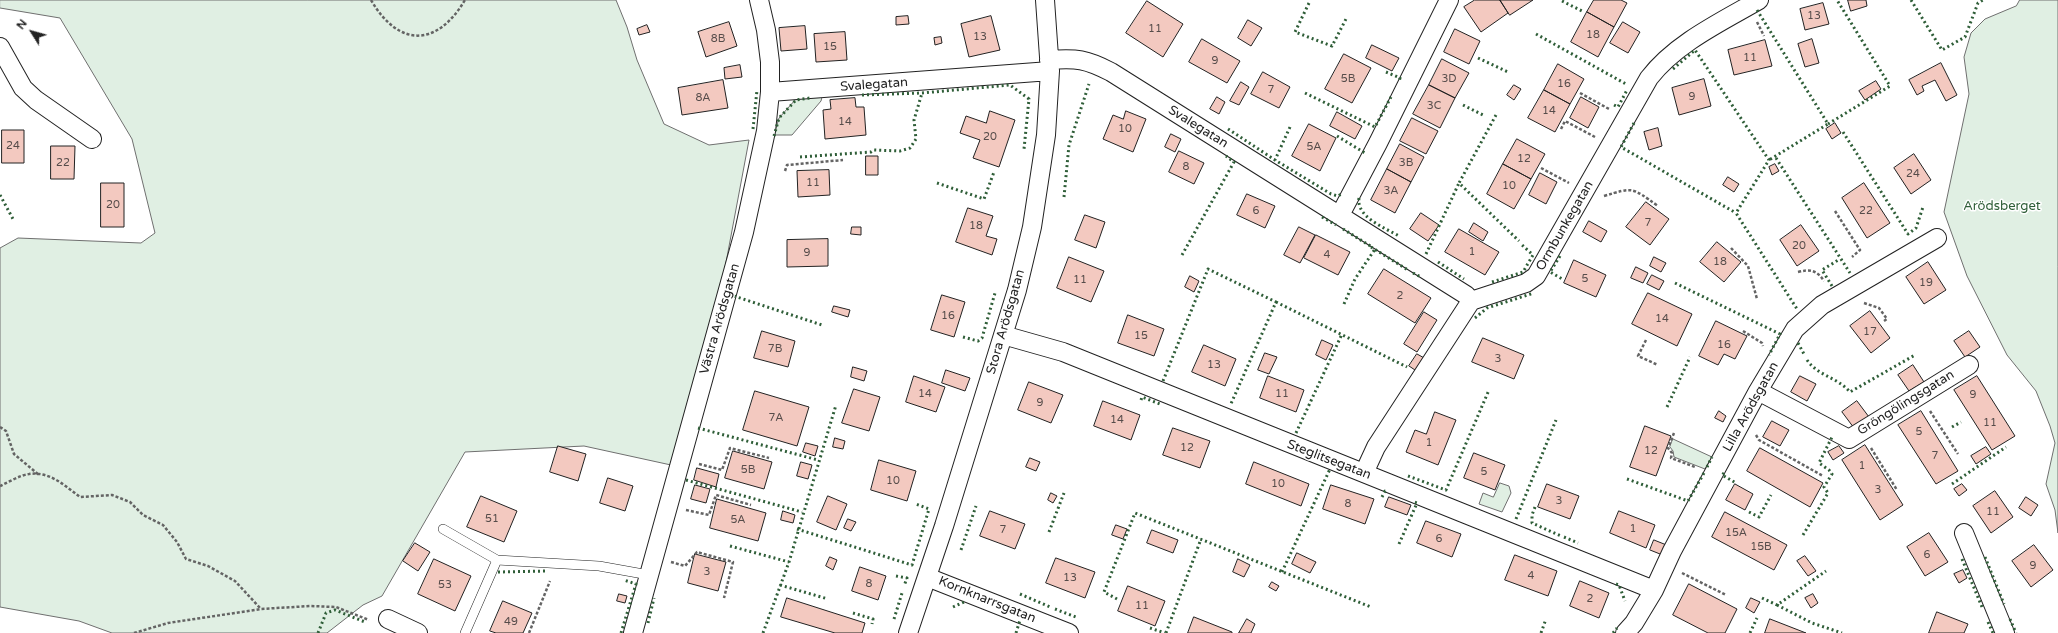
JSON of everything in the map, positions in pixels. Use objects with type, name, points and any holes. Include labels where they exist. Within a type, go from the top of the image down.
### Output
[{"type":"street","name":"Västra Arödsgatan","points":[[633,633],[744,232],[766,131],[770,92],[770,62],[766,30],[759,0]]},
{"type":"street","name":"Stora Arödsgatan","points":[[908,633],[1017,290],[1032,227],[1046,135],[1050,66],[1045,0]]},
{"type":"street","points":[[1340,215],[1378,143],[1449,0]]},
{"type":"street","name":"Ormbunkegatan","points":[[1471,301],[1526,283],[1536,276],[1648,78],[1662,61],[1694,38],[1759,0]]},
{"type":"street","points":[[0,47],[23,88],[36,100],[92,139]]},
{"type":"street","name":"Svalegatan","points":[[770,92],[1050,66],[1076,59],[1090,61],[1340,215],[1466,295],[1471,301]]},
{"type":"street","name":"Lilla Arödsgatan","points":[[1625,633],[1634,623],[1654,590],[1758,391],[1795,329],[1822,305],[1937,238]]},
{"type":"street","points":[[1364,473],[1376,447],[1471,301]]},
{"type":"street","name":"Steglitsegatan","points":[[1003,335],[1063,352],[1654,590]]},
{"type":"street","name":"Gröngölingsgatan","points":[[1758,391],[1849,439],[1969,365]]},
{"type":"street","points":[[1964,533],[2005,633]]},
{"type":"street","name":"Kornknarrsgatan","points":[[927,576],[1069,633]]},
{"type":"street","points":[[388,619],[418,633]]},
{"type":"lane","points":[[444,529],[497,560],[599,566],[652,567]]},
{"type":"lane","points":[[465,633],[497,560]]},
{"type":"path","points":[[371,0],[386,22],[398,32],[408,36],[422,35],[437,30],[457,14],[465,0]]},
{"type":"path","points":[[1580,93],[1626,118]]},
{"type":"path","points":[[1561,129],[1565,120],[1610,146]]},
{"type":"path","points":[[785,171],[787,165],[843,160]]},
{"type":"path","points":[[1541,168],[1602,197],[1628,189],[1642,194],[1658,206]]},
{"type":"path","points":[[1835,211],[1860,250],[1852,257]]},
{"type":"path","points":[[1731,248],[1748,266],[1757,299]]},
{"type":"path","points":[[1798,272],[1810,270],[1816,271],[1840,295],[1879,308],[1887,319],[1884,321]]},
{"type":"path","points":[[1646,340],[1638,356],[1658,365]]},
{"type":"path","points":[[1920,395],[1958,454]]},
{"type":"path","points":[[1744,418],[1759,440],[1823,476]]},
{"type":"path","points":[[0,426],[6,431],[14,454],[40,475]]},
{"type":"path","points":[[1861,431],[1897,490]]},
{"type":"path","points":[[1674,433],[1668,448],[1672,453],[1671,458],[1714,474]]},
{"type":"path","points":[[680,460],[722,470],[730,448],[769,458]]},
{"type":"path","points":[[0,486],[30,474],[49,476],[60,482],[80,497],[112,495],[130,502],[143,515],[163,526],[177,542],[186,559],[208,566],[235,581],[261,609]]},
{"type":"path","points":[[668,505],[709,515],[716,495],[751,505]]},
{"type":"path","points":[[652,567],[685,566],[697,552],[733,562],[724,598]]},
{"type":"path","points":[[1666,565],[1726,595]]},
{"type":"path","points":[[529,633],[550,581]]},
{"type":"path","points":[[134,633],[168,623],[261,609],[310,606],[336,607],[370,620],[388,619]]},
{"type":"green space","points":[[0,0],[616,0],[627,27],[637,60],[664,124],[709,145],[749,140],[718,305],[698,384],[680,430],[671,465],[584,446],[465,452],[382,596],[363,605],[327,633],[112,633],[79,621],[0,607],[0,248],[18,238],[141,243],[155,233],[132,139],[60,18],[0,8]]},
{"type":"green space","name":"Arödsberget","points":[[2020,0],[2058,0],[2058,533],[2055,510],[2046,484],[2055,443],[2050,426],[2036,391],[2007,355],[1967,276],[1944,212],[1969,94],[1964,57],[1971,33],[1985,19],[2016,6]]},
{"type":"green space","points":[[822,97],[821,101],[792,135],[774,135],[779,118],[796,99]]},
{"type":"green space","points":[[1673,439],[1712,457],[1705,469],[1674,457],[1673,451],[1670,447]]},
{"type":"green space","points":[[1500,483],[1509,486],[1511,493],[1502,512],[1479,504],[1483,493],[1493,497]]},
{"type":"building","points":[[1475,0],[1500,0],[1508,13],[1481,32],[1464,7]]},
{"type":"building","points":[[1500,0],[1533,0],[1510,15]]},
{"type":"building","points":[[1594,0],[1621,0],[1627,3],[1614,27],[1587,12]]},
{"type":"building","points":[[1848,0],[1866,0],[1867,6],[1851,11]]},
{"type":"building","points":[[1147,1],[1183,24],[1163,57],[1126,33]]},
{"type":"building","points":[[1823,3],[1829,24],[1805,30],[1800,9]]},
{"type":"building","points":[[1587,12],[1614,27],[1598,57],[1571,42]]},
{"type":"building","points":[[908,16],[909,24],[896,25],[896,17]]},
{"type":"building","points":[[991,16],[1000,50],[969,57],[961,24]]},
{"type":"building","points":[[1248,20],[1262,28],[1251,46],[1238,38]]},
{"type":"building","points":[[729,22],[737,46],[706,57],[698,32]]},
{"type":"building","points":[[1623,22],[1640,32],[1628,53],[1610,43]]},
{"type":"building","points":[[647,25],[650,32],[639,35],[637,29]]},
{"type":"building","points":[[805,26],[807,49],[781,51],[779,28]]},
{"type":"building","points":[[1455,29],[1480,41],[1469,64],[1444,52]]},
{"type":"building","points":[[845,32],[847,60],[816,62],[814,34]]},
{"type":"building","points":[[941,37],[942,43],[935,45],[934,38]]},
{"type":"building","points":[[1202,39],[1240,61],[1227,83],[1189,62]]},
{"type":"building","points":[[1812,39],[1819,63],[1805,67],[1798,44]]},
{"type":"building","points":[[1765,40],[1772,66],[1734,75],[1728,50]]},
{"type":"building","points":[[1372,45],[1399,58],[1392,71],[1366,58]]},
{"type":"building","points":[[1344,54],[1371,68],[1352,103],[1325,89]]},
{"type":"building","points":[[1442,59],[1469,73],[1455,98],[1429,85]]},
{"type":"building","points":[[1941,63],[1957,95],[1946,101],[1935,80],[1922,86],[1924,91],[1917,95],[1909,80]]},
{"type":"building","points":[[1558,64],[1584,79],[1570,104],[1544,90]]},
{"type":"building","points":[[740,65],[742,77],[725,79],[724,68]]},
{"type":"building","points":[[1263,72],[1290,87],[1279,108],[1251,94]]},
{"type":"building","points":[[1704,79],[1711,106],[1679,115],[1672,88]]},
{"type":"building","points":[[723,80],[728,108],[682,115],[678,88]]},
{"type":"building","points":[[1876,81],[1881,89],[1865,100],[1859,91]]},
{"type":"building","points":[[1241,82],[1249,87],[1239,105],[1230,101]]},
{"type":"building","points":[[1429,85],[1455,98],[1440,128],[1413,114]]},
{"type":"building","points":[[1514,85],[1521,89],[1514,100],[1507,95]]},
{"type":"building","points":[[1544,90],[1570,104],[1555,132],[1528,118]]},
{"type":"building","points":[[1217,97],[1225,102],[1219,114],[1210,109]]},
{"type":"building","points":[[1581,97],[1599,107],[1588,128],[1570,118]]},
{"type":"building","points":[[855,98],[856,107],[864,107],[866,135],[825,139],[823,110],[831,109],[830,100]]},
{"type":"building","points":[[990,111],[1015,120],[999,167],[973,158],[980,140],[960,133],[966,116],[986,123]]},
{"type":"building","points":[[1126,111],[1146,119],[1133,152],[1103,139],[1113,115],[1123,119]]},
{"type":"building","points":[[1337,112],[1362,126],[1355,139],[1330,126]]},
{"type":"building","points":[[1412,118],[1438,131],[1426,154],[1400,141]]},
{"type":"building","points":[[1835,123],[1841,133],[1832,139],[1826,129]]},
{"type":"building","points":[[1309,124],[1336,138],[1320,171],[1292,156]]},
{"type":"building","points":[[1658,128],[1662,146],[1649,150],[1644,132]]},
{"type":"building","points":[[2,130],[24,130],[24,163],[2,163]]},
{"type":"building","points":[[1171,134],[1181,139],[1175,152],[1165,147]]},
{"type":"building","points":[[1517,139],[1545,154],[1531,179],[1503,164]]},
{"type":"building","points":[[1400,144],[1424,157],[1411,182],[1387,169]]},
{"type":"building","points":[[51,146],[75,146],[74,179],[51,179]]},
{"type":"building","points":[[1179,151],[1204,163],[1194,184],[1169,172]]},
{"type":"building","points":[[1914,154],[1931,180],[1911,194],[1894,168]]},
{"type":"building","points":[[866,156],[878,156],[878,175],[866,175]]},
{"type":"building","points":[[1503,164],[1531,179],[1514,209],[1487,194]]},
{"type":"building","points":[[1775,164],[1779,171],[1772,175],[1769,167]]},
{"type":"building","points":[[1387,169],[1411,182],[1395,213],[1371,200]]},
{"type":"building","points":[[829,170],[830,195],[798,197],[797,171]]},
{"type":"building","points":[[1540,173],[1557,182],[1546,204],[1529,195]]},
{"type":"building","points":[[1728,177],[1739,184],[1734,192],[1723,185]]},
{"type":"building","points":[[101,183],[124,183],[124,227],[101,227]]},
{"type":"building","points":[[1864,183],[1890,223],[1867,238],[1842,198]]},
{"type":"building","points":[[1247,194],[1275,206],[1265,228],[1237,215]]},
{"type":"building","points":[[1646,202],[1669,219],[1650,245],[1626,227]]},
{"type":"building","points":[[968,208],[993,216],[986,236],[997,239],[992,255],[956,242]]},
{"type":"building","points":[[1421,213],[1439,225],[1428,241],[1410,229]]},
{"type":"building","points":[[1085,215],[1105,222],[1096,248],[1075,240]]},
{"type":"building","points":[[1589,221],[1607,231],[1601,242],[1583,232]]},
{"type":"building","points":[[1474,223],[1488,232],[1483,241],[1469,232]]},
{"type":"building","points":[[1801,225],[1819,251],[1797,266],[1780,240]]},
{"type":"building","points":[[852,227],[861,227],[861,235],[851,234]]},
{"type":"building","points":[[1299,227],[1315,235],[1300,263],[1284,255]]},
{"type":"building","points":[[1459,229],[1499,252],[1485,275],[1445,252]]},
{"type":"building","points":[[1316,235],[1350,252],[1338,275],[1304,258]]},
{"type":"building","points":[[828,239],[828,266],[787,267],[787,240]]},
{"type":"building","points":[[1717,242],[1741,262],[1724,282],[1700,262]]},
{"type":"building","points":[[1069,257],[1104,271],[1091,302],[1057,288]]},
{"type":"building","points":[[1654,257],[1666,263],[1661,272],[1650,266]]},
{"type":"building","points":[[1574,260],[1606,275],[1596,297],[1564,283]]},
{"type":"building","points":[[1928,262],[1946,290],[1924,304],[1906,277]]},
{"type":"building","points":[[1636,267],[1648,273],[1643,283],[1631,278]]},
{"type":"building","points":[[1384,269],[1431,298],[1415,323],[1368,294]]},
{"type":"building","points":[[1652,275],[1664,281],[1659,290],[1647,284]]},
{"type":"building","points":[[1190,276],[1199,281],[1194,292],[1185,287]]},
{"type":"building","points":[[1648,293],[1692,314],[1677,346],[1632,324]]},
{"type":"building","points":[[942,295],[965,302],[954,337],[931,330]]},
{"type":"building","points":[[834,306],[850,310],[848,317],[832,312]]},
{"type":"building","points":[[1870,311],[1890,338],[1871,353],[1850,326]]},
{"type":"building","points":[[1424,312],[1437,320],[1417,352],[1404,344]]},
{"type":"building","points":[[1128,315],[1164,329],[1154,356],[1118,343]]},
{"type":"building","points":[[1716,321],[1747,336],[1735,359],[1724,354],[1718,365],[1699,356]]},
{"type":"building","points":[[762,331],[795,341],[788,367],[754,358]]},
{"type":"building","points":[[1969,331],[1980,347],[1965,357],[1954,341]]},
{"type":"building","points":[[1483,338],[1524,355],[1514,379],[1472,362]]},
{"type":"building","points":[[1322,340],[1333,345],[1326,360],[1316,355]]},
{"type":"building","points":[[1204,345],[1236,359],[1225,386],[1192,372]]},
{"type":"building","points":[[1265,353],[1277,357],[1269,374],[1258,370]]},
{"type":"building","points":[[1417,354],[1426,359],[1418,372],[1409,366]]},
{"type":"building","points":[[1913,365],[1924,382],[1909,391],[1898,375]]},
{"type":"building","points":[[853,367],[867,371],[864,381],[851,377]]},
{"type":"building","points":[[946,370],[970,378],[965,391],[942,383]]},
{"type":"building","points":[[914,376],[945,387],[936,412],[906,402]]},
{"type":"building","points":[[1268,376],[1304,390],[1296,412],[1260,398]]},
{"type":"building","points":[[1800,376],[1816,384],[1807,401],[1791,392]]},
{"type":"building","points":[[1977,376],[2015,436],[1992,450],[1954,390]]},
{"type":"building","points":[[1029,382],[1063,395],[1051,423],[1018,410]]},
{"type":"building","points":[[854,389],[880,397],[869,431],[842,423]]},
{"type":"building","points":[[755,391],[809,407],[797,446],[743,430]]},
{"type":"building","points":[[1103,401],[1140,415],[1131,440],[1094,426]]},
{"type":"building","points":[[1857,401],[1869,417],[1854,428],[1842,412]]},
{"type":"building","points":[[1719,411],[1726,416],[1723,422],[1715,418]]},
{"type":"building","points":[[1921,411],[1958,471],[1936,484],[1898,425]]},
{"type":"building","points":[[1435,412],[1456,420],[1438,465],[1406,452],[1415,430],[1426,434]]},
{"type":"building","points":[[1772,421],[1789,430],[1780,446],[1763,437]]},
{"type":"building","points":[[1645,426],[1671,436],[1656,476],[1630,467]]},
{"type":"building","points":[[1173,428],[1210,441],[1200,468],[1163,455]]},
{"type":"building","points":[[835,438],[845,441],[843,449],[833,447]]},
{"type":"building","points":[[806,443],[818,446],[815,456],[803,452]]},
{"type":"building","points":[[1865,445],[1903,505],[1880,520],[1842,460]]},
{"type":"building","points":[[558,446],[586,454],[578,481],[550,472]]},
{"type":"building","points":[[1839,446],[1844,453],[1833,460],[1828,452]]},
{"type":"building","points":[[1986,447],[1991,454],[1976,464],[1971,456]]},
{"type":"building","points":[[1760,448],[1823,483],[1810,507],[1747,471]]},
{"type":"building","points":[[733,451],[772,462],[764,489],[725,478]]},
{"type":"building","points":[[1474,453],[1505,465],[1495,490],[1464,478]]},
{"type":"building","points":[[1030,458],[1040,462],[1036,471],[1026,467]]},
{"type":"building","points":[[879,460],[916,471],[907,501],[871,490]]},
{"type":"building","points":[[801,462],[812,465],[808,479],[797,476]]},
{"type":"building","points":[[1254,462],[1309,484],[1301,506],[1246,484]]},
{"type":"building","points":[[697,468],[719,474],[716,487],[694,480]]},
{"type":"building","points":[[608,478],[633,486],[625,511],[600,503]]},
{"type":"building","points":[[1547,484],[1579,496],[1570,519],[1538,507]]},
{"type":"building","points":[[1735,484],[1753,494],[1745,510],[1726,500]]},
{"type":"building","points":[[1962,484],[1967,490],[1959,496],[1954,489]]},
{"type":"building","points":[[695,485],[710,489],[706,503],[691,499]]},
{"type":"building","points":[[1331,485],[1374,499],[1365,524],[1323,509]]},
{"type":"building","points":[[1995,491],[2013,517],[1991,533],[1973,506]]},
{"type":"building","points":[[1051,493],[1057,496],[1053,503],[1048,500]]},
{"type":"building","points":[[481,496],[517,511],[504,542],[467,527]]},
{"type":"building","points":[[828,496],[847,504],[836,530],[817,522]]},
{"type":"building","points":[[1389,497],[1411,505],[1407,515],[1385,507]]},
{"type":"building","points":[[2026,497],[2038,505],[2031,516],[2019,508]]},
{"type":"building","points":[[717,499],[766,513],[758,541],[710,528]]},
{"type":"building","points":[[783,511],[795,515],[793,523],[781,520]]},
{"type":"building","points":[[990,511],[1025,524],[1015,549],[980,536]]},
{"type":"building","points":[[1619,511],[1655,525],[1646,548],[1610,533]]},
{"type":"building","points":[[1725,512],[1787,545],[1774,570],[1712,537]]},
{"type":"building","points":[[848,519],[856,522],[851,531],[844,528]]},
{"type":"building","points":[[1426,521],[1461,534],[1452,557],[1417,543]]},
{"type":"building","points":[[1116,525],[1127,529],[1123,539],[1112,535]]},
{"type":"building","points":[[1152,530],[1178,540],[1173,553],[1147,543]]},
{"type":"building","points":[[1929,533],[1948,562],[1925,576],[1907,547]]},
{"type":"building","points":[[1654,540],[1669,546],[1665,556],[1650,550]]},
{"type":"building","points":[[415,543],[430,552],[418,571],[403,561]]},
{"type":"building","points":[[2034,545],[2053,570],[2031,587],[2012,561]]},
{"type":"building","points":[[1297,553],[1316,562],[1310,573],[1292,564]]},
{"type":"building","points":[[695,554],[726,562],[718,591],[688,583]]},
{"type":"building","points":[[1515,555],[1557,571],[1548,596],[1505,580]]},
{"type":"building","points":[[1805,556],[1816,571],[1808,576],[1797,561]]},
{"type":"building","points":[[830,557],[837,560],[833,570],[826,566]]},
{"type":"building","points":[[1056,558],[1095,572],[1085,598],[1046,583]]},
{"type":"building","points":[[434,559],[471,576],[455,611],[418,594]]},
{"type":"building","points":[[1238,559],[1250,565],[1244,577],[1233,572]]},
{"type":"building","points":[[860,567],[886,576],[878,600],[852,591]]},
{"type":"building","points":[[1963,570],[1967,578],[1959,583],[1954,574]]},
{"type":"building","points":[[1580,581],[1609,593],[1599,618],[1570,606]]},
{"type":"building","points":[[1272,582],[1279,586],[1276,591],[1269,587]]},
{"type":"building","points":[[1689,584],[1737,609],[1725,633],[1708,633],[1673,615]]},
{"type":"building","points":[[1128,586],[1165,601],[1155,626],[1118,611]]},
{"type":"building","points":[[619,594],[627,596],[625,603],[617,601]]},
{"type":"building","points":[[1813,594],[1818,603],[1811,608],[1805,598]]},
{"type":"building","points":[[787,598],[865,623],[862,633],[835,633],[781,617]]},
{"type":"building","points":[[1751,598],[1760,602],[1754,613],[1746,608]]},
{"type":"building","points":[[503,601],[532,613],[523,633],[496,633],[490,631]]},
{"type":"building","points":[[1937,612],[1968,624],[1964,633],[1929,633]]},
{"type":"building","points":[[1194,617],[1232,632],[1232,633],[1188,633]]},
{"type":"building","points":[[1247,619],[1255,624],[1251,633],[1239,633]]},
{"type":"building","points":[[1770,619],[1806,633],[1765,633]]},
{"type":"hedge","points":[[1828,124],[1890,86],[1837,0]]},
{"type":"hedge","points":[[1911,0],[1942,50],[1965,37],[1978,3],[1983,0]]},
{"type":"hedge","points":[[1562,1],[1582,11]]},
{"type":"hedge","points":[[1309,3],[1295,32],[1332,46],[1346,19]]},
{"type":"hedge","points":[[1757,10],[1828,124],[1769,160]]},
{"type":"hedge","points":[[1536,34],[1626,84]]},
{"type":"hedge","points":[[1673,69],[1695,50],[1769,160],[1736,213],[1797,309]]},
{"type":"hedge","points":[[1478,58],[1508,72]]},
{"type":"hedge","points":[[1386,72],[1400,78],[1399,82]]},
{"type":"hedge","points":[[1064,197],[1069,145],[1089,84]]},
{"type":"hedge","points":[[862,95],[922,93],[1010,85],[1029,99],[1024,149]]},
{"type":"hedge","points":[[753,129],[757,90]]},
{"type":"hedge","points":[[1614,105],[1618,107],[1627,90]]},
{"type":"hedge","points":[[800,157],[871,152],[874,150],[900,151],[910,148],[916,139],[914,120],[922,93]]},
{"type":"hedge","points":[[1305,93],[1375,127],[1391,97]]},
{"type":"hedge","points":[[774,136],[779,118],[796,100],[810,98]]},
{"type":"hedge","points":[[1463,105],[1483,115]]},
{"type":"hedge","points":[[1496,115],[1459,183],[1519,241]]},
{"type":"hedge","points":[[1634,123],[1621,147],[1736,213]]},
{"type":"hedge","points":[[1290,127],[1275,160],[1331,194],[1338,196],[1343,193]]},
{"type":"hedge","points":[[1228,129],[1275,160]]},
{"type":"hedge","points":[[1843,132],[1908,234],[1916,228],[1923,207]]},
{"type":"hedge","points":[[1337,136],[1365,153],[1364,155]]},
{"type":"hedge","points":[[1182,255],[1234,162],[1226,156]]},
{"type":"hedge","points":[[1776,158],[1850,273]]},
{"type":"hedge","points":[[937,183],[984,199],[994,172]]},
{"type":"hedge","points":[[1426,254],[1459,183]]},
{"type":"hedge","points":[[0,195],[13,219]]},
{"type":"hedge","points":[[1359,198],[1359,205],[1367,216],[1379,225],[1399,236]]},
{"type":"hedge","points":[[1322,217],[1336,225]]},
{"type":"hedge","points":[[1343,229],[1372,247]]},
{"type":"hedge","points":[[1492,282],[1523,272],[1533,255],[1522,245]]},
{"type":"hedge","points":[[1371,247],[1408,270]]},
{"type":"hedge","points":[[1344,304],[1355,279],[1375,249]]},
{"type":"hedge","points":[[1560,256],[1550,272],[1564,280]]},
{"type":"hedge","points":[[1832,286],[1822,270],[1840,259]]},
{"type":"hedge","points":[[1438,262],[1464,279]]},
{"type":"hedge","points":[[1163,381],[1208,269],[1276,302],[1230,406]]},
{"type":"hedge","points":[[1413,273],[1421,277]]},
{"type":"hedge","points":[[1675,283],[1780,334],[1769,355]]},
{"type":"hedge","points":[[963,337],[978,341],[982,338],[995,293]]},
{"type":"hedge","points":[[1475,318],[1487,308],[1534,293]]},
{"type":"hedge","points":[[734,296],[822,325]]},
{"type":"hedge","points":[[1276,302],[1407,367]]},
{"type":"hedge","points":[[1296,433],[1342,334]]},
{"type":"hedge","points":[[1798,343],[1805,356]]},
{"type":"hedge","points":[[1807,360],[1817,370],[1839,383],[1850,392],[1915,355]]},
{"type":"hedge","points":[[1667,407],[1690,357]]},
{"type":"hedge","points":[[1408,476],[1446,490],[1489,390]]},
{"type":"hedge","points":[[1141,400],[1142,397],[1160,404]]},
{"type":"hedge","points":[[763,633],[789,562],[836,405]]},
{"type":"hedge","points":[[1516,519],[1556,420]]},
{"type":"hedge","points":[[1952,427],[1961,422]]},
{"type":"hedge","points":[[698,428],[818,460]]},
{"type":"hedge","points":[[1803,535],[1828,493],[1824,487],[1832,474],[1819,463],[1832,437]]},
{"type":"hedge","points":[[1952,484],[2006,447]]},
{"type":"hedge","points":[[1707,467],[1712,457]]},
{"type":"hedge","points":[[1282,572],[1330,469]]},
{"type":"hedge","points":[[1627,479],[1688,501],[1704,473]]},
{"type":"hedge","points":[[1724,473],[1722,475],[1736,483]]},
{"type":"hedge","points":[[686,480],[802,512]]},
{"type":"hedge","points":[[1382,497],[1385,491],[1387,491]]},
{"type":"hedge","points":[[1049,532],[1064,493]]},
{"type":"hedge","points":[[1749,512],[1759,517],[1771,495]]},
{"type":"hedge","points":[[1399,544],[1417,503],[1414,502]]},
{"type":"hedge","points":[[797,529],[912,565],[929,509],[916,504]]},
{"type":"hedge","points":[[961,550],[976,506]]},
{"type":"hedge","points":[[1535,507],[1532,515],[1532,523],[1561,536]]},
{"type":"hedge","points":[[1117,599],[1104,592],[1135,513],[1371,607]]},
{"type":"hedge","points":[[1564,537],[1578,543]]},
{"type":"hedge","points":[[1166,633],[1201,539]]},
{"type":"hedge","points":[[730,546],[789,562]]},
{"type":"hedge","points":[[1985,557],[2004,604]]},
{"type":"hedge","points":[[1962,559],[1982,607]]},
{"type":"hedge","points":[[498,572],[548,571]]},
{"type":"hedge","points":[[1762,598],[1777,605],[1826,571]]},
{"type":"hedge","points":[[896,576],[907,578],[904,586]]},
{"type":"hedge","points":[[621,633],[636,584],[624,580]]},
{"type":"hedge","points":[[1616,584],[1619,585],[1625,601]]},
{"type":"hedge","points":[[780,585],[828,599]]},
{"type":"hedge","points":[[894,619],[902,593]]},
{"type":"hedge","points":[[1020,594],[1050,607]]},
{"type":"hedge","points":[[648,623],[654,598]]},
{"type":"hedge","points":[[953,607],[964,602]]},
{"type":"hedge","points":[[1777,605],[1812,623],[1842,633]]},
{"type":"hedge","points":[[1055,609],[1076,617]]},
{"type":"hedge","points":[[318,633],[326,613],[335,610],[365,622]]},
{"type":"hedge","points":[[853,613],[873,619],[872,624]]},
{"type":"hedge","points":[[1750,633],[1757,618]]},
{"type":"hedge","points":[[1541,633],[1546,619]]},
{"type":"hedge","points":[[2010,619],[2016,633]]},
{"type":"hedge","points":[[1016,633],[1020,620]]},
{"type":"hedge","points":[[1988,622],[1993,633]]},
{"type":"hedge","points":[[1150,628],[1165,633]]},
{"type":"hedge","points":[[1613,633],[1617,628]]}]
